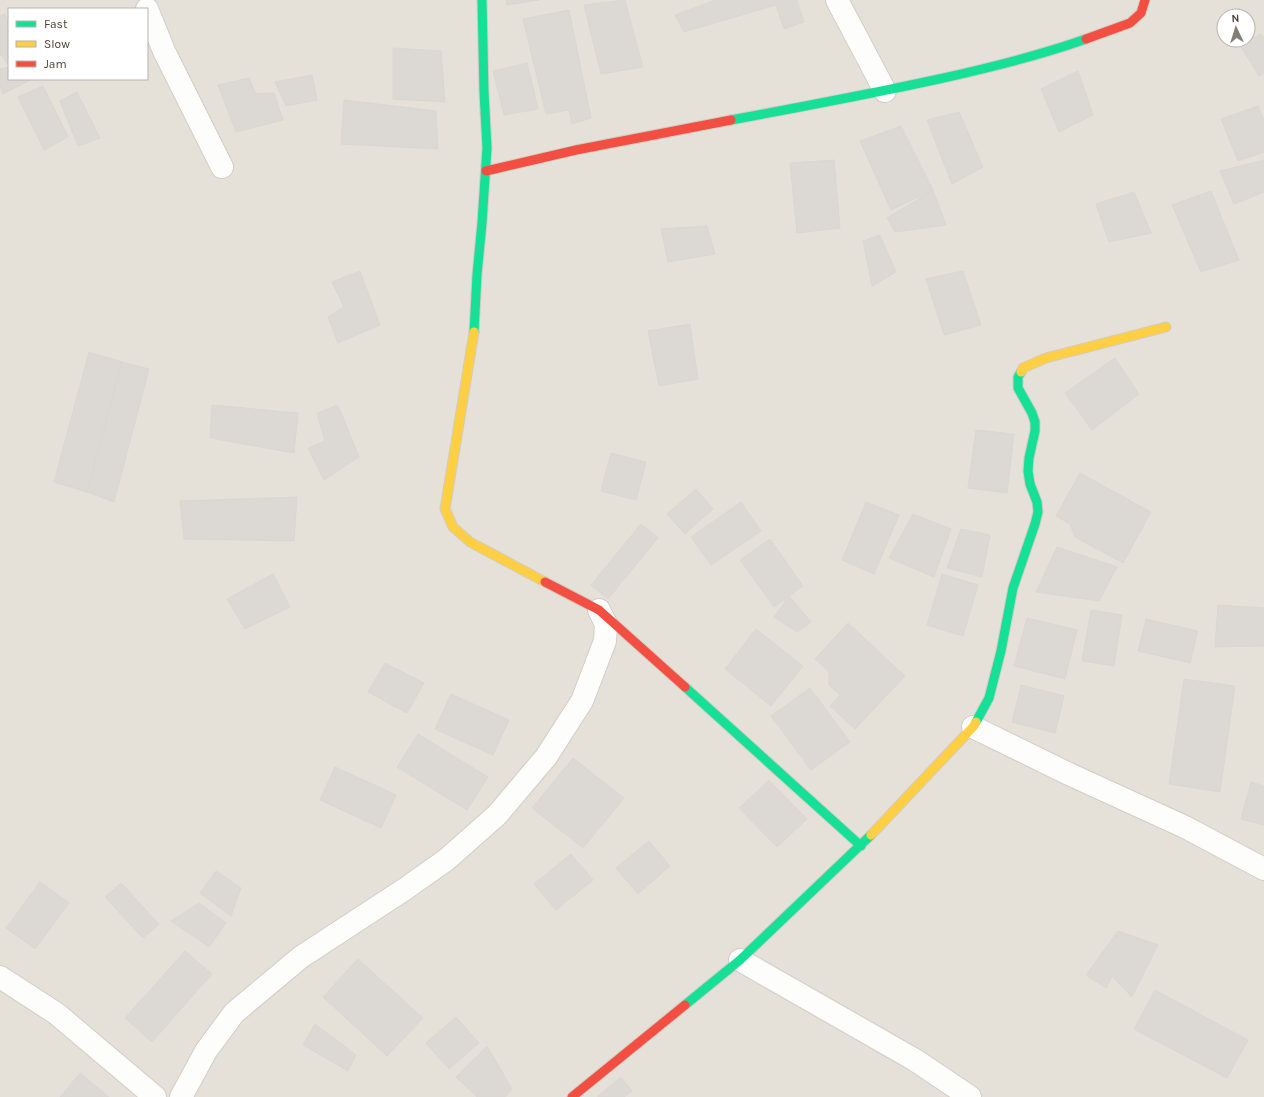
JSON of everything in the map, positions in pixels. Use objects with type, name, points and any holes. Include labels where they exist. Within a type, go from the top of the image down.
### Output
[{"type":"street","points":[[482,0],[487,148],[486,171],[474,331],[445,509],[453,527],[470,542],[599,610],[861,846]]},
{"type":"street","points":[[837,0],[885,91]]},
{"type":"street","points":[[486,171],[576,150],[885,91],[984,68],[1061,48],[1130,23],[1141,13],[1145,0]]},
{"type":"street","points":[[148,11],[164,51],[222,167]]},
{"type":"street","points":[[572,1097],[740,960],[861,846],[973,727],[989,698],[1001,651],[1013,588],[1036,524],[1038,512],[1037,502],[1030,484],[1028,471],[1029,458],[1035,431],[1035,422],[1032,413],[1018,388],[1018,377],[1023,368],[1046,358],[1166,326]]},
{"type":"street","points":[[181,1097],[206,1051],[234,1013],[301,956],[405,889],[446,860],[497,815],[546,757],[582,701],[605,641],[606,624],[599,610]]},
{"type":"street","points":[[973,727],[1069,774],[1185,826],[1264,869]]},
{"type":"street","points":[[740,960],[914,1060],[970,1097]]},
{"type":"street","points":[[0,978],[57,1014],[155,1097]]},
{"type":"shaded area","points":[[0,0],[1264,0],[1264,1097],[0,1097]]},
{"type":"building","points":[[506,0],[539,0],[507,5]]},
{"type":"building","points":[[625,0],[643,67],[601,74],[584,5]]},
{"type":"building","points":[[716,0],[797,0],[804,22],[784,29],[776,5],[684,32],[675,15]]},
{"type":"building","points":[[569,10],[591,118],[572,124],[569,110],[546,114],[523,19]]},
{"type":"building","points":[[5,14],[8,22],[8,65],[0,55],[0,16]]},
{"type":"building","points":[[1261,34],[1264,38],[1264,73],[1259,76],[1242,48],[1256,48],[1256,37]]},
{"type":"building","points":[[393,48],[441,51],[445,102],[393,99]]},
{"type":"building","points":[[527,63],[538,109],[504,115],[493,71]]},
{"type":"building","points":[[8,67],[8,80],[30,80],[3,94],[0,86],[0,69]]},
{"type":"building","points":[[1078,71],[1093,115],[1059,132],[1041,89]]},
{"type":"building","points":[[312,75],[317,100],[286,106],[275,82]]},
{"type":"building","points":[[249,78],[256,94],[274,93],[283,120],[236,132],[218,85]]},
{"type":"building","points":[[43,86],[68,137],[44,150],[18,97]]},
{"type":"building","points":[[77,92],[100,138],[78,146],[60,101]]},
{"type":"building","points":[[344,100],[436,111],[438,149],[341,144]]},
{"type":"building","points":[[1258,106],[1264,121],[1264,152],[1238,161],[1221,119]]},
{"type":"building","points":[[959,112],[983,167],[952,184],[927,120]]},
{"type":"building","points":[[901,126],[933,190],[891,210],[860,141]]},
{"type":"building","points":[[834,160],[840,228],[797,233],[790,163]]},
{"type":"building","points":[[1264,160],[1264,192],[1234,204],[1220,171]]},
{"type":"building","points":[[933,190],[946,225],[895,232],[887,218]]},
{"type":"building","points":[[1211,191],[1239,260],[1201,272],[1172,205]]},
{"type":"building","points":[[1134,192],[1151,233],[1109,242],[1096,204]]},
{"type":"building","points":[[707,226],[715,254],[668,262],[661,229]]},
{"type":"building","points":[[880,235],[896,272],[872,286],[863,241]]},
{"type":"building","points":[[360,271],[380,325],[338,343],[328,317],[344,307],[332,282]]},
{"type":"building","points":[[963,271],[981,325],[944,335],[926,279]]},
{"type":"building","points":[[690,324],[698,379],[659,386],[648,331]]},
{"type":"building","points":[[89,352],[122,362],[87,492],[54,482]]},
{"type":"building","points":[[1115,358],[1139,394],[1092,430],[1065,393]]},
{"type":"building","points":[[122,362],[149,369],[114,502],[87,492]]},
{"type":"building","points":[[212,405],[298,413],[294,453],[210,438]]},
{"type":"building","points":[[338,405],[359,457],[324,480],[308,448],[325,441],[317,413]]},
{"type":"building","points":[[976,430],[1014,434],[1007,493],[968,488]]},
{"type":"building","points":[[611,453],[646,462],[636,500],[601,491]]},
{"type":"building","points":[[1080,473],[1151,512],[1123,563],[1075,537],[1070,524],[1056,516]]},
{"type":"building","points":[[696,489],[713,509],[685,534],[667,514]]},
{"type":"building","points":[[297,497],[294,541],[184,539],[180,501]]},
{"type":"building","points":[[741,502],[761,531],[711,565],[691,537]]},
{"type":"building","points":[[866,502],[899,515],[874,574],[842,560]]},
{"type":"building","points":[[913,514],[951,529],[934,577],[889,558]]},
{"type":"building","points":[[641,524],[658,538],[608,599],[591,585]]},
{"type":"building","points":[[961,529],[990,535],[982,577],[947,568]]},
{"type":"building","points":[[770,539],[803,586],[774,607],[740,560]]},
{"type":"building","points":[[1057,547],[1117,567],[1099,601],[1036,592]]},
{"type":"building","points":[[273,574],[290,607],[245,629],[227,599]]},
{"type":"building","points":[[942,574],[978,585],[963,636],[927,625]]},
{"type":"building","points":[[789,596],[811,622],[797,632],[774,617]]},
{"type":"building","points":[[1218,605],[1264,608],[1264,646],[1215,647]]},
{"type":"building","points":[[1091,610],[1122,615],[1114,666],[1082,661]]},
{"type":"building","points":[[1027,618],[1077,630],[1065,679],[1014,666]]},
{"type":"building","points":[[1146,619],[1198,631],[1190,663],[1138,651]]},
{"type":"building","points":[[848,623],[905,676],[855,729],[830,706],[840,695],[829,685],[829,672],[815,659]]},
{"type":"building","points":[[756,629],[803,666],[771,706],[725,669]]},
{"type":"building","points":[[385,663],[424,683],[407,713],[368,692]]},
{"type":"building","points":[[1184,679],[1235,686],[1220,792],[1169,784]]},
{"type":"building","points":[[1021,685],[1064,696],[1055,733],[1012,722]]},
{"type":"building","points":[[810,688],[850,742],[811,770],[771,716]]},
{"type":"building","points":[[451,694],[509,720],[493,755],[435,729]]},
{"type":"building","points":[[418,734],[488,777],[467,810],[397,767]]},
{"type":"building","points":[[573,758],[624,798],[583,848],[532,808]]},
{"type":"building","points":[[335,767],[396,795],[381,828],[320,800]]},
{"type":"building","points":[[769,780],[807,819],[777,847],[739,808]]},
{"type":"building","points":[[1251,782],[1264,786],[1264,825],[1241,819]]},
{"type":"building","points":[[649,841],[670,866],[638,894],[616,868]]},
{"type":"building","points":[[571,854],[593,880],[556,910],[534,884]]},
{"type":"building","points":[[216,871],[241,888],[231,916],[200,893]]},
{"type":"building","points":[[40,882],[69,903],[35,949],[6,928]]},
{"type":"building","points":[[121,883],[159,924],[143,938],[105,897]]},
{"type":"building","points":[[199,903],[226,923],[209,947],[171,921]]},
{"type":"building","points":[[1118,931],[1158,945],[1132,997],[1112,976],[1106,988],[1086,975]]},
{"type":"building","points":[[185,951],[212,974],[152,1042],[125,1018]]},
{"type":"building","points":[[358,959],[423,1018],[387,1056],[323,997]]},
{"type":"building","points":[[1155,990],[1248,1040],[1227,1078],[1134,1029]]},
{"type":"building","points":[[456,1017],[479,1043],[449,1069],[426,1043]]},
{"type":"building","points":[[315,1024],[356,1055],[348,1071],[303,1045]]},
{"type":"building","points":[[487,1046],[512,1089],[505,1097],[477,1097],[456,1077]]},
{"type":"building","points":[[80,1073],[109,1097],[60,1097]]},
{"type":"building","points":[[621,1077],[632,1091],[624,1097],[598,1097],[598,1096]]},
{"type":"traffic: fast","points":[[474,332],[487,148],[482,0]]},
{"type":"traffic: fast","points":[[731,120],[958,75],[1032,56],[1086,39]]},
{"type":"traffic: fast","points":[[976,722],[989,698],[1001,651],[1013,588],[1038,512],[1037,502],[1030,484],[1028,471],[1029,458],[1035,431],[1035,422],[1032,413],[1018,388],[1018,377],[1021,372]]},
{"type":"traffic: fast","points":[[685,687],[861,846]]},
{"type":"traffic: fast","points":[[685,1005],[740,960],[871,835]]},
{"type":"traffic: slow","points":[[1021,372],[1023,368],[1046,358],[1166,327]]},
{"type":"traffic: slow","points":[[474,332],[445,509],[453,527],[470,542],[545,582]]},
{"type":"traffic: slow","points":[[871,835],[973,727],[976,722]]},
{"type":"traffic: jam","points":[[1086,39],[1130,23],[1141,13],[1145,0]]},
{"type":"traffic: jam","points":[[486,171],[576,150],[731,120]]},
{"type":"traffic: jam","points":[[545,582],[599,610],[685,687]]},
{"type":"traffic: jam","points":[[572,1097],[685,1005]]}]
